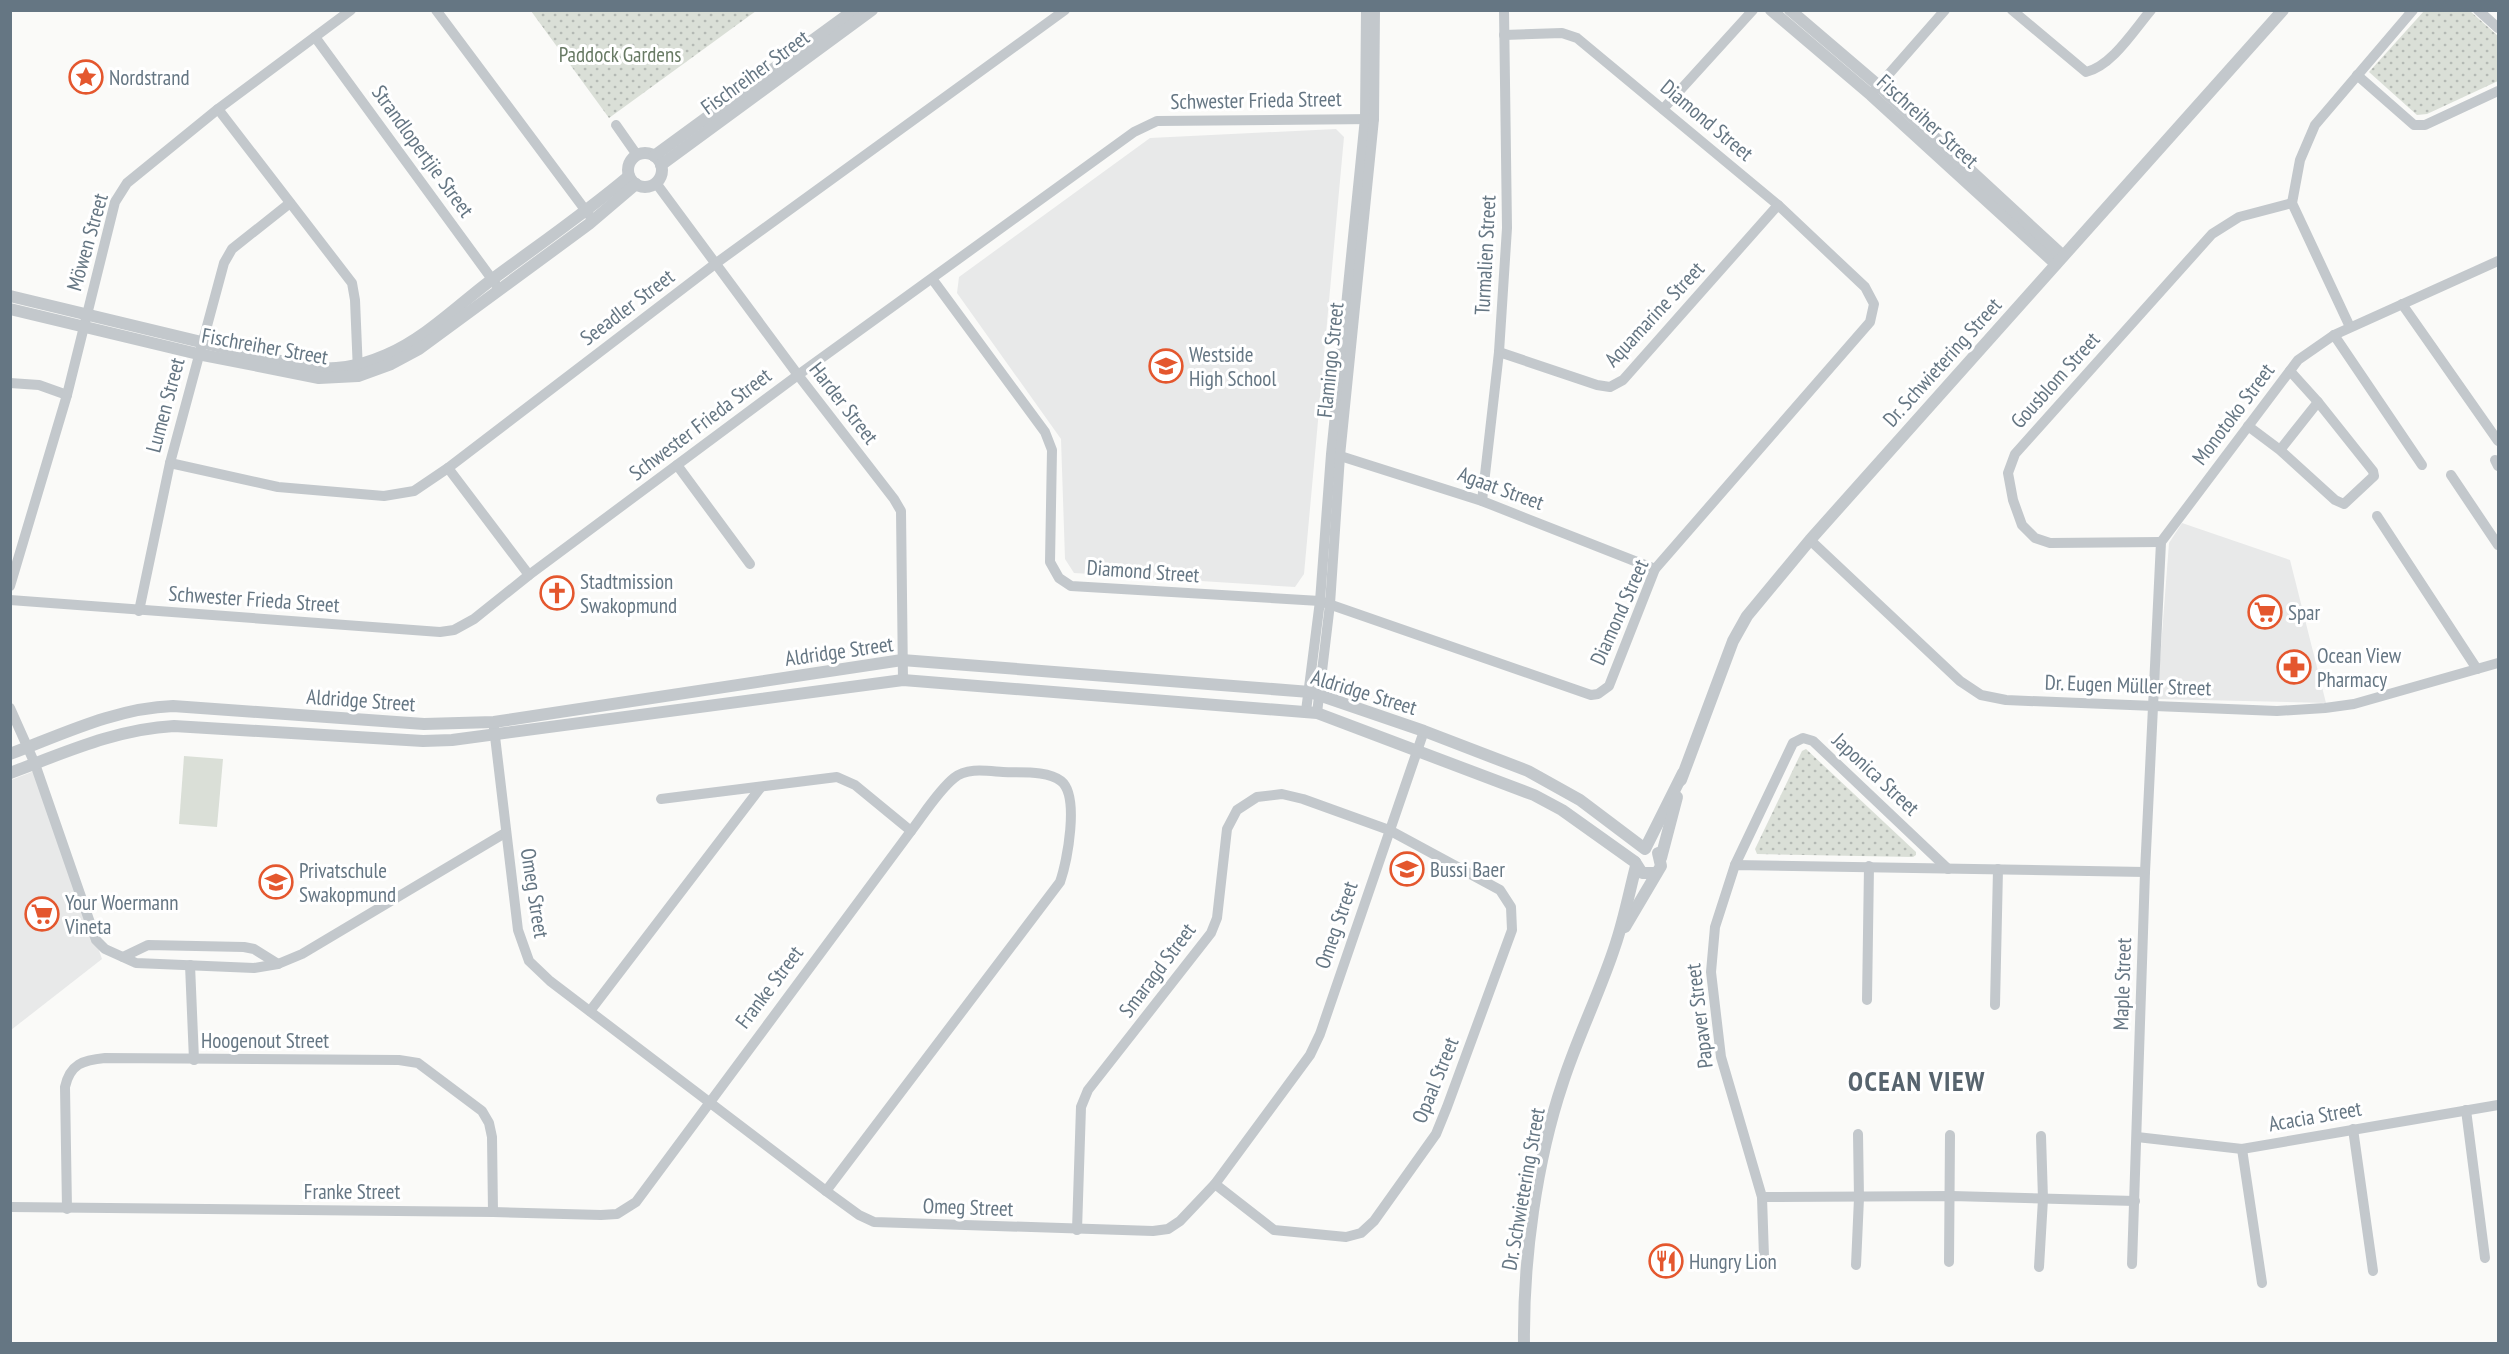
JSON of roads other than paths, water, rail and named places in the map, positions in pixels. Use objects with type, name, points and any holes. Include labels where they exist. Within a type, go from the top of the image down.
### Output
[{"type":"street","name":"Möwen Street","points":[[10,586],[67,394],[115,202],[127,183],[218,110],[351,10]]},
{"type":"street","points":[[436,10],[590,216]]},
{"type":"street","name":"Fischreiher Street","points":[[658,160],[854,10]]},
{"type":"street","name":"Fischreiher Street","points":[[658,160],[872,10]]},
{"type":"street","name":"Seeadler Street","points":[[170,463],[278,487],[384,496],[414,491],[448,468],[715,264],[1065,10]]},
{"type":"street","name":"Flamingo Street","points":[[1366,10],[1369,118]]},
{"type":"street","name":"Flamingo Street","points":[[1311,712],[1325,602],[1335,455],[1369,118],[1375,10]]},
{"type":"street","name":"Turmalien Street","points":[[1482,501],[1499,352],[1508,228],[1503,10]]},
{"type":"street","points":[[1663,109],[1753,10]]},
{"type":"street","name":"Fischreiher Street","points":[[1771,10],[1875,90]]},
{"type":"street","name":"Fischreiher Street","points":[[1790,10],[2060,260]]},
{"type":"street","points":[[1875,90],[1945,10]]},
{"type":"street","points":[[2012,10],[2086,72],[2096,69],[2106,61],[2151,10]]},
{"type":"street","name":"Dr. Schwietering Street","points":[[1645,849],[1683,773],[1733,641],[1747,616],[1810,540],[2283,10]]},
{"type":"street","points":[[2350,327],[2292,203],[2300,160],[2306,141],[2315,125],[2413,10]]},
{"type":"street","points":[[2478,10],[2499,28]]},
{"type":"street","name":"Diamond Street","points":[[933,280],[1045,432],[1052,450],[1050,562],[1059,578],[1071,586],[1325,602],[1591,694],[1598,694],[1609,686],[1655,569],[1870,322],[1874,304],[1865,287],[1778,205],[1577,38],[1562,33],[1504,35]]},
{"type":"street","name":"Strandlopertjie Street","points":[[315,37],[496,284]]},
{"type":"street","points":[[2357,75],[2414,125],[2425,125],[2499,91]]},
{"type":"street","points":[[218,110],[352,283],[355,300],[358,371]]},
{"type":"street","name":"Schwester Frieda Street","points":[[10,600],[440,632],[454,630],[474,619],[529,575],[798,375],[933,280],[1134,132],[1157,121],[1369,118]]},
{"type":"street","points":[[616,125],[637,155]]},
{"type":"street","points":[[647,153],[658,160],[662,175],[656,183],[644,187],[632,180],[628,166],[637,155],[647,153]]},
{"type":"street","name":"Fischreiher Street","points":[[10,309],[85,321],[200,349],[315,368],[358,371],[421,335],[496,284],[590,216],[632,180]]},
{"type":"street","name":"Harder Street","points":[[656,183],[798,375],[894,499],[901,512],[903,524],[903,680]]},
{"type":"street","name":"Lumen Street","points":[[139,611],[170,463],[224,263],[232,249],[290,203]]},
{"type":"street","name":"Gousblom Street","points":[[2161,542],[2050,543],[2035,538],[2022,525],[2013,500],[2008,473],[2015,454],[2212,234],[2239,217],[2292,203]]},
{"type":"street","name":"Aquamarine Street","points":[[1499,352],[1597,385],[1610,387],[1623,380],[1778,205]]},
{"type":"street","name":"Monotoko Street","points":[[2161,542],[2298,360],[2334,335],[2350,327],[2499,261]]},
{"type":"street","name":"Fischreiher Street","points":[[10,296],[85,321]]},
{"type":"street","points":[[2402,304],[2499,441]]},
{"type":"street","points":[[2334,335],[2422,465]]},
{"type":"street","points":[[2248,426],[2280,450],[2335,500],[2344,504],[2372,481],[2373,471],[2290,371]]},
{"type":"street","points":[[10,383],[39,385],[67,394]]},
{"type":"street","points":[[2280,450],[2318,402]]},
{"type":"street","name":"Agaat Street","points":[[1335,455],[1482,501],[1655,569]]},
{"type":"street","points":[[677,465],[750,564]]},
{"type":"street","points":[[448,468],[529,575]]},
{"type":"street","points":[[2451,475],[2499,545]]},
{"type":"street","points":[[2377,516],[2477,669]]},
{"type":"street","name":"Dr. Eugen Müller Street","points":[[1810,540],[1960,681],[1982,695],[2006,700],[2151,704],[2277,711],[2325,708],[2354,704],[2499,663]]},
{"type":"street","points":[[2151,704],[2161,542]]},
{"type":"street","name":"Aldridge Street","points":[[10,754],[112,716],[150,707],[173,706],[424,724],[494,722],[902,660],[1315,694],[1425,731],[1556,784],[1645,849]]},
{"type":"street","name":"Aldridge Street","points":[[10,773],[110,736],[148,727],[174,726],[423,741],[495,736],[903,680],[1311,712],[1534,795],[1562,810],[1635,864]]},
{"type":"street","name":"Maple Street","points":[[2132,1264],[2151,704]]},
{"type":"street","points":[[10,708],[35,764],[96,940],[105,949],[136,963],[254,968],[278,964],[302,954],[505,833]]},
{"type":"street","points":[[364,720],[364,738]]},
{"type":"street","name":"Omeg Street","points":[[494,722],[518,930],[529,961],[550,981],[859,1215],[874,1222],[1077,1230],[1168,1229],[1180,1221],[1215,1184],[1310,1055],[1320,1034],[1425,731]]},
{"type":"street","name":"Japonica Street","points":[[1735,865],[1793,743],[1803,738],[1812,741],[1948,868]]},
{"type":"street","name":"Franke Street","points":[[10,1207],[601,1215],[625,1211],[636,1202],[709,1100],[910,831],[954,778],[965,772],[1048,775],[1061,781],[1069,792],[1071,806],[1064,869],[1060,882],[826,1191]]},
{"type":"street","name":"Dr. Schwietering Street","points":[[1661,858],[1683,773]]},
{"type":"street","points":[[661,799],[837,777],[855,785],[910,831]]},
{"type":"street","points":[[590,1011],[760,788]]},
{"type":"street","name":"Smaragd Street","points":[[1077,1230],[1081,1107],[1088,1090],[1211,933],[1217,918],[1227,829],[1237,810],[1257,798],[1282,794],[1303,799],[1389,830]]},
{"type":"street","name":"Opaal Street","points":[[1215,1184],[1274,1230],[1346,1237],[1361,1233],[1374,1221],[1436,1134],[1512,930],[1511,907],[1500,890],[1389,830]]},
{"type":"street","points":[[1645,849],[1653,849],[1661,858],[1660,866],[1655,873],[1646,875],[1635,864],[1638,854],[1645,849]]},
{"type":"street","name":"Dr. Schwietering Street","points":[[1524,1344],[1524,1309],[1532,1233],[1550,1129],[1563,1083],[1616,944],[1635,864]]},
{"type":"street","points":[[1735,865],[2145,872]]},
{"type":"street","name":"Papaver Street","points":[[1735,865],[1715,927],[1711,972],[1721,1057],[1762,1197],[1764,1257]]},
{"type":"street","points":[[1867,1000],[1869,866]]},
{"type":"street","points":[[1995,1005],[1998,869]]},
{"type":"street","name":"Dr. Schwietering Street","points":[[1616,944],[1655,873]]},
{"type":"street","points":[[123,957],[148,945],[244,946],[254,949],[278,964]]},
{"type":"street","points":[[190,965],[194,1060]]},
{"type":"street","name":"Hoogenout Street","points":[[67,1209],[65,1087],[70,1071],[78,1063],[105,1058],[399,1060],[418,1063],[482,1111],[489,1123],[494,1212]]},
{"type":"street","name":"Acacia Street","points":[[2137,1137],[2242,1149],[2499,1105]]},
{"type":"street","points":[[2466,1110],[2485,1258]]},
{"type":"street","points":[[2353,1129],[2373,1271]]},
{"type":"street","points":[[1856,1265],[1859,1198],[1858,1134]]},
{"type":"street","points":[[1949,1262],[1952,1196],[1950,1135]]},
{"type":"street","points":[[2039,1267],[2043,1199],[2041,1136]]},
{"type":"street","points":[[2242,1149],[2262,1283]]},
{"type":"street","points":[[1762,1197],[1952,1196],[2135,1201]]},
{"type":"place","name":"Nordstrand","points":[[86,77]]},
{"type":"place","name":"Westside High School","points":[[1166,366]]},
{"type":"place","name":"Stadtmission Swakopmund","points":[[557,593]]},
{"type":"place","name":"Spar","points":[[2265,612]]},
{"type":"place","name":"Ocean View Pharmacy","points":[[2294,667]]},
{"type":"place","name":"Bussi Baer","points":[[1407,869]]},
{"type":"place","name":"Privatschule Swakopmund","points":[[276,882]]},
{"type":"place","name":"Your Woermann Vineta","points":[[42,914]]},
{"type":"place","name":"Hungry Lion","points":[[1666,1261]]},
{"type":"district","name":"OCEAN VIEW","points":[[1917,1081]]},
{"type":"park label","name":"Paddock Gardens","points":[[620,54]]}]
